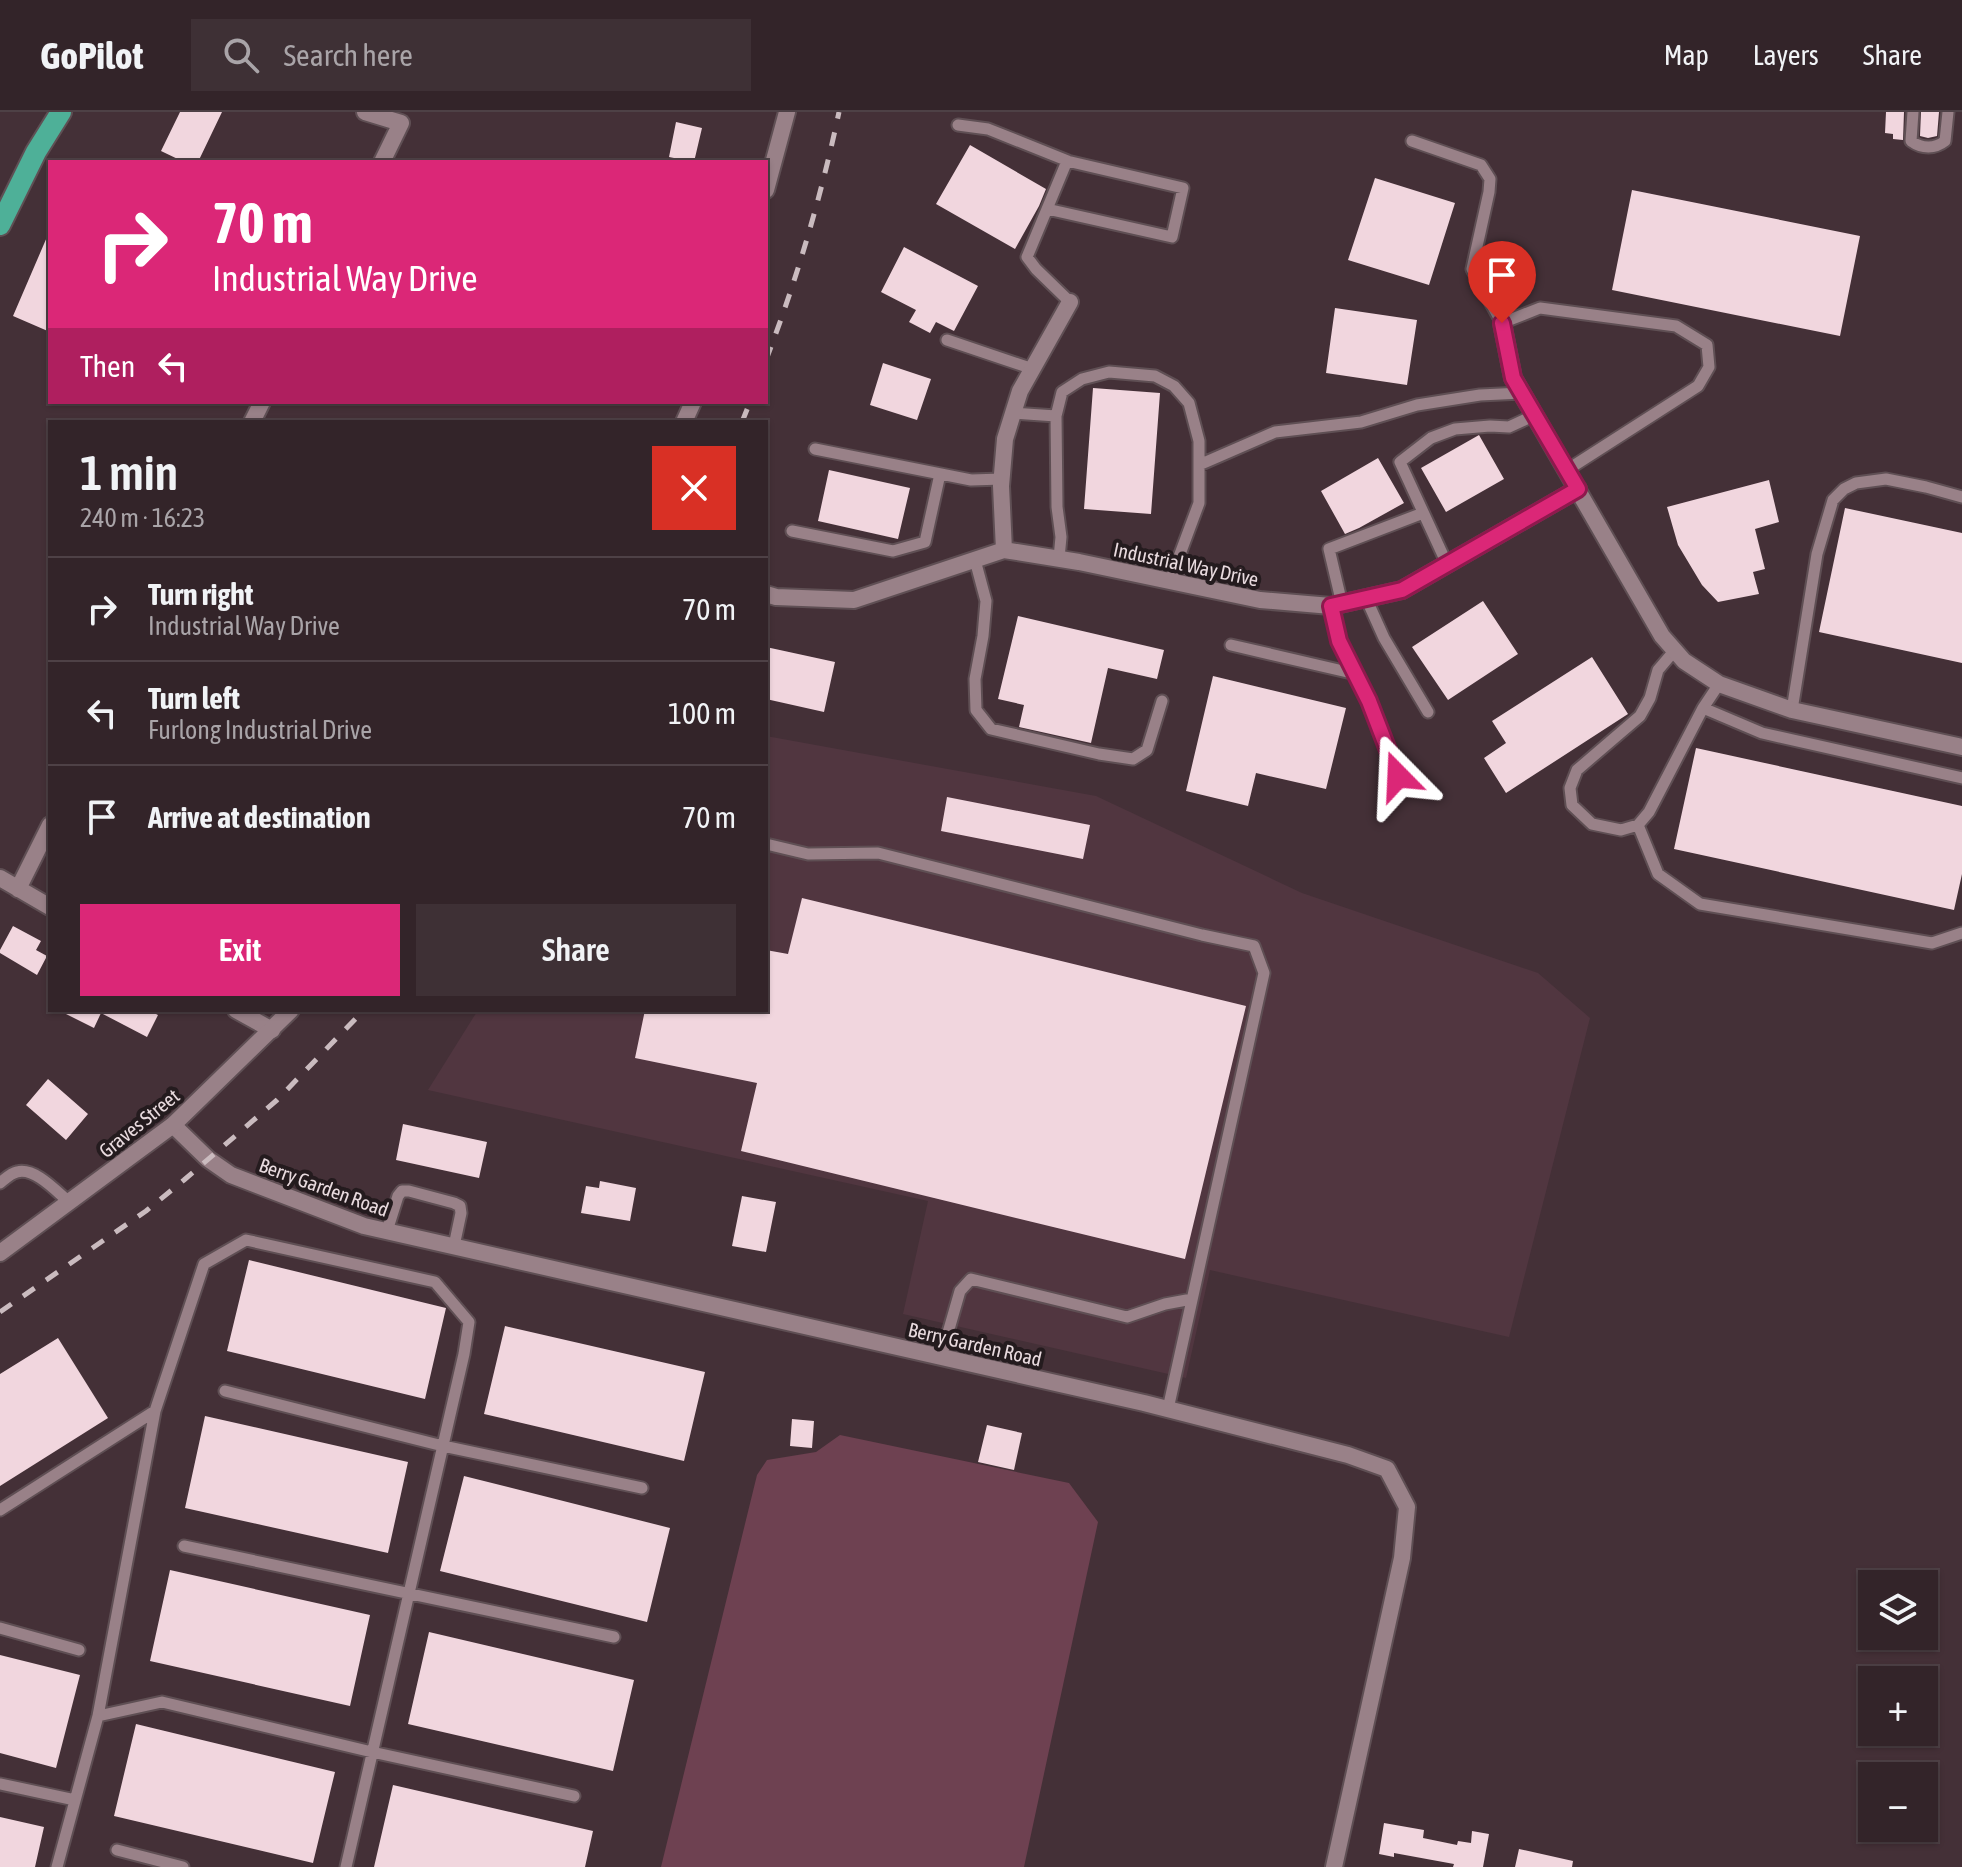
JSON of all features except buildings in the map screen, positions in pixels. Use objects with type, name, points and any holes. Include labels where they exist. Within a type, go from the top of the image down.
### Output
[{"type":"main road","points":[[0,225],[36,152],[61,112]]},
{"type":"street","points":[[365,112],[401,123],[383,160]]},
{"type":"street","points":[[768,183],[787,112]]},
{"type":"street","points":[[1004,550],[1002,479],[1005,439],[1020,391],[1070,302]]},
{"type":"street","points":[[1502,323],[1513,378],[1662,636],[1684,661],[1719,684],[1792,710],[1962,747]]},
{"type":"street","name":"Industrial Way Drive","points":[[768,595],[854,600],[1004,550],[1059,558],[1260,600],[1337,605],[1402,590],[1578,489]]},
{"type":"street","points":[[18,889],[48,829]]},
{"type":"street","points":[[0,878],[48,906]]},
{"type":"street","points":[[240,1012],[272,1030]]},
{"type":"street","name":"Graves Street","points":[[0,1253],[173,1125],[289,1012]]},
{"type":"street","name":"Berry Garden Road","points":[[173,1125],[208,1159],[231,1175],[364,1226],[1168,1409],[1348,1455],[1387,1469],[1407,1507],[1402,1558],[1334,1867]]},
{"type":"lane","points":[[1913,112],[1911,141],[1917,146],[1937,147],[1945,141],[1948,112]]},
{"type":"lane","points":[[958,125],[988,129],[1068,161],[1183,188],[1172,237],[1047,209]]},
{"type":"lane","points":[[1412,141],[1481,165],[1490,179],[1472,269],[1502,323],[1540,308],[1676,326],[1707,345],[1709,367],[1698,386],[1567,470]]},
{"type":"lane","points":[[1068,161],[1027,257],[1070,302]]},
{"type":"lane","points":[[947,340],[1033,369]]},
{"type":"lane","points":[[1059,558],[1061,537],[1057,507],[1056,416],[1062,392],[1082,379],[1109,372],[1155,376],[1174,386],[1189,403],[1199,441],[1199,503],[1170,581]]},
{"type":"lane","points":[[1199,465],[1275,432],[1361,422],[1417,405],[1480,395],[1522,393]]},
{"type":"lane","points":[[1013,413],[1056,416]]},
{"type":"lane","points":[[1447,564],[1400,462],[1431,438],[1455,429],[1509,427],[1535,415]]},
{"type":"lane","points":[[815,449],[971,480],[1002,479]]},
{"type":"lane","points":[[792,531],[893,551],[925,542],[940,474]]},
{"type":"lane","points":[[1792,710],[1817,554],[1833,500],[1856,483],[1886,479],[1962,497]]},
{"type":"lane","points":[[1398,776],[1369,701],[1339,641],[1329,549],[1423,513]]},
{"type":"lane","points":[[975,560],[986,601],[975,679],[976,710],[991,729],[1133,759],[1147,750],[1162,701]]},
{"type":"lane","points":[[1366,598],[1384,638],[1428,712]]},
{"type":"lane","points":[[1231,645],[1356,674]]},
{"type":"lane","points":[[1675,650],[1658,670],[1650,698],[1640,716],[1577,770],[1570,788],[1572,805],[1592,824],[1621,830],[1638,825],[1649,812],[1703,708],[1719,684]]},
{"type":"lane","points":[[1703,708],[1762,733],[1962,778]]},
{"type":"lane","points":[[1638,825],[1658,874],[1700,904],[1932,943],[1962,933]]},
{"type":"lane","points":[[768,844],[808,854],[878,853],[1254,946],[1264,973],[1168,1409]]},
{"type":"lane","points":[[0,1183],[16,1172],[25,1171],[46,1181],[69,1202]]},
{"type":"lane","points":[[387,1231],[398,1196],[402,1191],[409,1191],[460,1206],[454,1246]]},
{"type":"lane","points":[[57,1867],[98,1716],[155,1411],[204,1264],[246,1240],[435,1282],[469,1322],[346,1867]]},
{"type":"lane","points":[[941,1357],[960,1291],[971,1279],[1127,1317],[1192,1299]]},
{"type":"lane","points":[[225,1391],[443,1446],[642,1488]]},
{"type":"lane","points":[[0,1510],[155,1411]]},
{"type":"lane","points":[[184,1546],[614,1637]]},
{"type":"lane","points":[[0,1628],[79,1650]]},
{"type":"lane","points":[[98,1716],[162,1702],[574,1796]]},
{"type":"lane","points":[[0,1784],[75,1800]]},
{"type":"lane","points":[[117,1850],[183,1867]]},
{"type":"shaded area","points":[[768,736],[1096,796],[1302,893],[1538,973],[1590,1018],[1509,1337],[1210,1270],[1186,1378],[903,1314],[928,1201],[428,1090],[477,1012],[768,1012]]},
{"type":"shaded area","points":[[840,1435],[1069,1483],[1098,1522],[1024,1867],[661,1867],[757,1475],[767,1460],[816,1452]]},
{"type":"railway","points":[[768,354],[807,238],[839,112]]},
{"type":"railway","points":[[743,420],[749,404]]},
{"type":"railway","points":[[0,1312],[146,1211],[184,1180],[277,1100],[362,1012]]},
{"type":"route","points":[[1398,776],[1369,701],[1339,641],[1331,606],[1402,590],[1578,489],[1513,378],[1502,323]]}]
